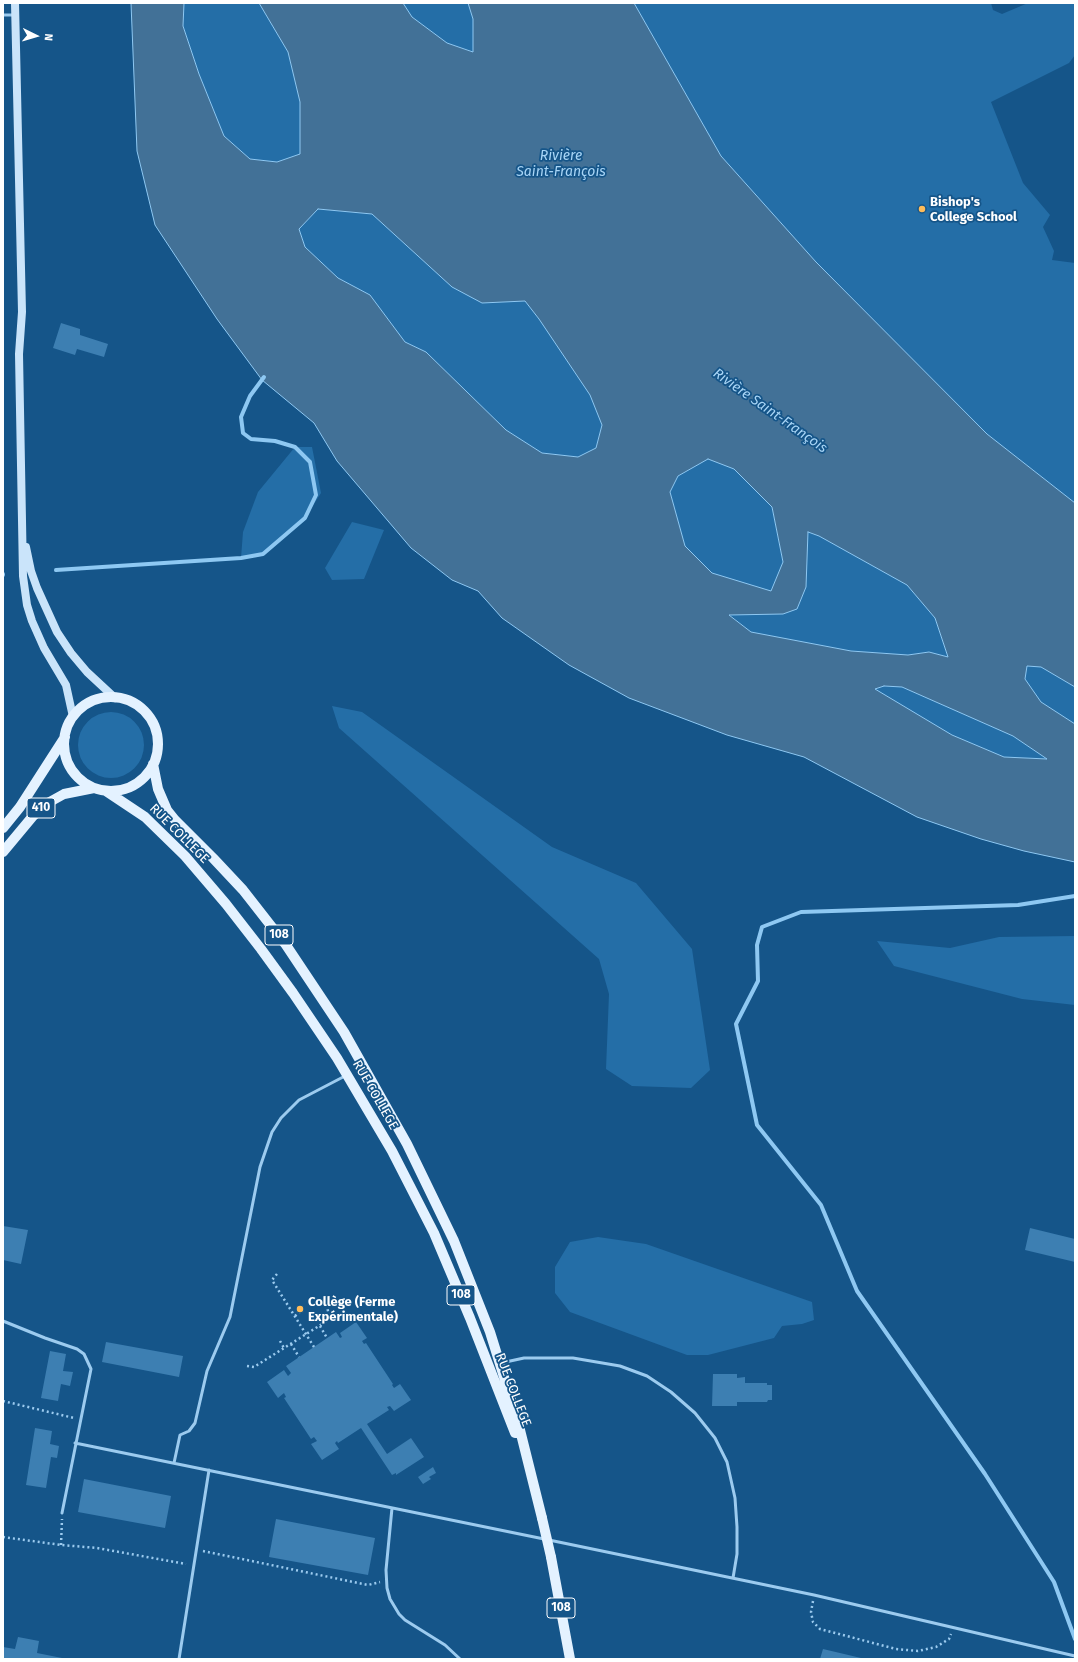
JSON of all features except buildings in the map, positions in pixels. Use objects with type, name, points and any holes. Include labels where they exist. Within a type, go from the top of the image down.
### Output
[{"type":"main road","name":"RUE COLLEGE","points":[[15,3],[22,312],[20,354],[23,576],[28,610],[41,642],[66,685],[73,717]]},
{"type":"main road","name":"RUE COLLEGE","points":[[23,525],[31,571],[43,604],[55,628],[81,666],[96,682],[115,698]]},
{"type":"main road","name":"RUE COLLEGE","points":[[104,698],[115,698],[135,704],[150,718],[158,738],[157,754],[153,764],[144,777],[136,784],[122,790],[106,791],[94,788],[82,780],[71,768],[66,753],[65,737],[73,717],[80,710],[89,703],[104,698]]},
{"type":"main road","name":"410","points":[[3,828],[20,807],[65,737]]},
{"type":"main road","name":"RUE COLLEGE","points":[[153,764],[158,789],[166,810],[234,880],[273,927],[333,1015],[380,1094],[421,1171],[454,1241],[501,1363],[518,1422],[551,1557],[570,1659]]},
{"type":"main road","name":"410","points":[[3,852],[33,816],[54,798],[70,792],[94,788]]},
{"type":"main road","name":"RUE COLLEGE","points":[[106,791],[152,822],[178,848],[209,884],[279,973],[348,1074],[392,1151],[420,1205],[454,1278],[530,1472]]},
{"type":"lane","points":[[3,15],[16,15]]},
{"type":"lane","points":[[174,1463],[180,1436],[189,1431],[195,1423],[207,1372],[230,1317],[260,1166],[272,1132],[281,1118],[299,1100],[348,1074]]},
{"type":"lane","points":[[3,1321],[44,1338],[77,1349],[84,1354],[91,1369],[62,1513]]},
{"type":"lane","points":[[490,1368],[501,1363],[524,1358],[574,1358],[620,1366],[647,1376],[671,1392],[695,1413],[715,1438],[727,1462],[735,1498],[737,1527],[737,1554],[733,1578]]},
{"type":"lane","points":[[75,1443],[814,1595],[1075,1656]]},
{"type":"lane","points":[[179,1659],[209,1470]]},
{"type":"lane","points":[[392,1508],[386,1580],[390,1599],[399,1614],[412,1626],[446,1645],[460,1659]]},
{"type":"path","points":[[277,1274],[272,1280],[314,1347]]},
{"type":"path","points":[[247,1366],[254,1367],[330,1319],[326,1303]]},
{"type":"path","points":[[295,1316],[300,1312],[300,1309]]},
{"type":"path","points":[[320,1326],[327,1338]]},
{"type":"path","points":[[280,1341],[284,1348]]},
{"type":"path","points":[[291,1344],[299,1357]]},
{"type":"path","points":[[3,1401],[80,1420]]},
{"type":"path","points":[[61,1545],[60,1529],[62,1513]]},
{"type":"path","points":[[3,1537],[61,1545],[97,1548],[194,1565]]},
{"type":"path","points":[[196,1549],[368,1585],[386,1580]]},
{"type":"path","points":[[814,1595],[811,1612],[813,1622],[820,1629],[896,1649],[918,1651],[936,1647],[949,1639],[954,1628]]},
{"type":"shaded area","points":[[184,3],[259,3],[288,52],[300,102],[300,154],[277,162],[250,159],[224,136],[199,74],[183,26]]},
{"type":"shaded area","points":[[403,3],[468,3],[473,19],[474,52],[447,43],[412,17]]},
{"type":"shaded area","name":"Bishop's College School","points":[[634,3],[991,3],[993,10],[1002,14],[1028,3],[1075,3],[1075,55],[1069,63],[991,102],[1023,183],[1050,215],[1043,227],[1054,251],[1052,260],[1075,263],[1075,503],[987,434],[816,262],[721,156]]},
{"type":"shaded area","points":[[318,209],[372,214],[452,287],[482,303],[525,301],[539,319],[590,395],[602,425],[596,448],[578,457],[542,453],[506,430],[426,352],[405,342],[370,295],[338,278],[305,247],[299,229]]},
{"type":"shaded area","points":[[295,447],[312,447],[321,493],[305,518],[263,554],[241,558],[243,532],[258,492]]},
{"type":"shaded area","points":[[709,458],[734,469],[772,507],[783,562],[771,592],[712,573],[685,546],[670,492],[678,476]]},
{"type":"shaded area","points":[[352,522],[384,530],[364,579],[332,580],[325,568]]},
{"type":"shaded area","points":[[807,532],[819,536],[907,585],[935,618],[948,657],[929,652],[908,655],[851,651],[751,632],[729,614],[783,614],[806,587]]},
{"type":"shaded area","points":[[1027,666],[1041,667],[1075,687],[1075,724],[1041,702],[1025,679]]},
{"type":"shaded area","points":[[884,686],[902,687],[1013,736],[1047,759],[1004,757],[952,735],[874,689]]},
{"type":"shaded area","points":[[332,706],[362,712],[552,847],[636,883],[692,949],[710,1070],[691,1088],[632,1086],[606,1069],[609,994],[599,959],[339,728]]},
{"type":"shaded area","points":[[104,712],[118,712],[130,717],[139,726],[144,738],[142,758],[135,769],[118,778],[104,778],[92,773],[83,764],[78,752],[78,738],[83,726],[92,717]]},
{"type":"shaded area","points":[[1075,936],[1075,1005],[1022,999],[894,966],[877,941],[950,948],[999,937]]},
{"type":"shaded area","points":[[598,1237],[646,1244],[812,1302],[814,1320],[802,1324],[782,1326],[774,1338],[708,1355],[687,1355],[570,1312],[555,1293],[555,1267],[570,1242]]},
{"type":"water","name":"Rivière Saint-François","points":[[131,3],[184,3],[183,26],[199,74],[224,136],[250,159],[277,162],[300,154],[300,102],[288,52],[259,3],[403,3],[412,17],[447,43],[473,52],[473,19],[468,3],[634,3],[721,156],[816,262],[987,434],[1075,503],[1075,687],[1041,667],[1027,666],[1025,679],[1041,702],[1075,724],[1075,862],[1024,851],[981,839],[917,817],[804,757],[727,735],[629,698],[569,665],[502,618],[478,591],[452,580],[411,548],[337,461],[314,423],[262,380],[217,319],[155,225],[137,151]],"holes":[[[318,209],[372,214],[452,287],[482,303],[525,301],[539,319],[590,395],[602,425],[596,448],[578,457],[542,453],[506,430],[426,352],[405,342],[370,295],[338,278],[305,247],[299,229]],[[708,459],[734,469],[772,507],[783,562],[771,591],[712,573],[685,546],[670,492],[678,476]],[[808,532],[819,536],[907,585],[935,618],[948,657],[929,652],[908,655],[851,651],[751,632],[729,615],[783,614],[797,609],[806,587]],[[884,686],[902,687],[1013,736],[1047,759],[1004,757],[952,735],[875,689]]]},
{"type":"waterway","points":[[56,570],[241,558],[263,554],[305,518],[316,495],[310,462],[295,447],[275,441],[251,439],[243,433],[241,417],[250,396],[264,377]]},
{"type":"waterway","points":[[1075,896],[1018,905],[801,912],[762,927],[757,945],[758,981],[736,1024],[757,1125],[821,1205],[857,1291],[985,1474],[1054,1582],[1075,1639]]},
{"type":"place","name":"Bishop's College School","points":[[922,209]]},
{"type":"place","name":"Collège (Ferme Expérimentale)","points":[[300,1309]]}]
